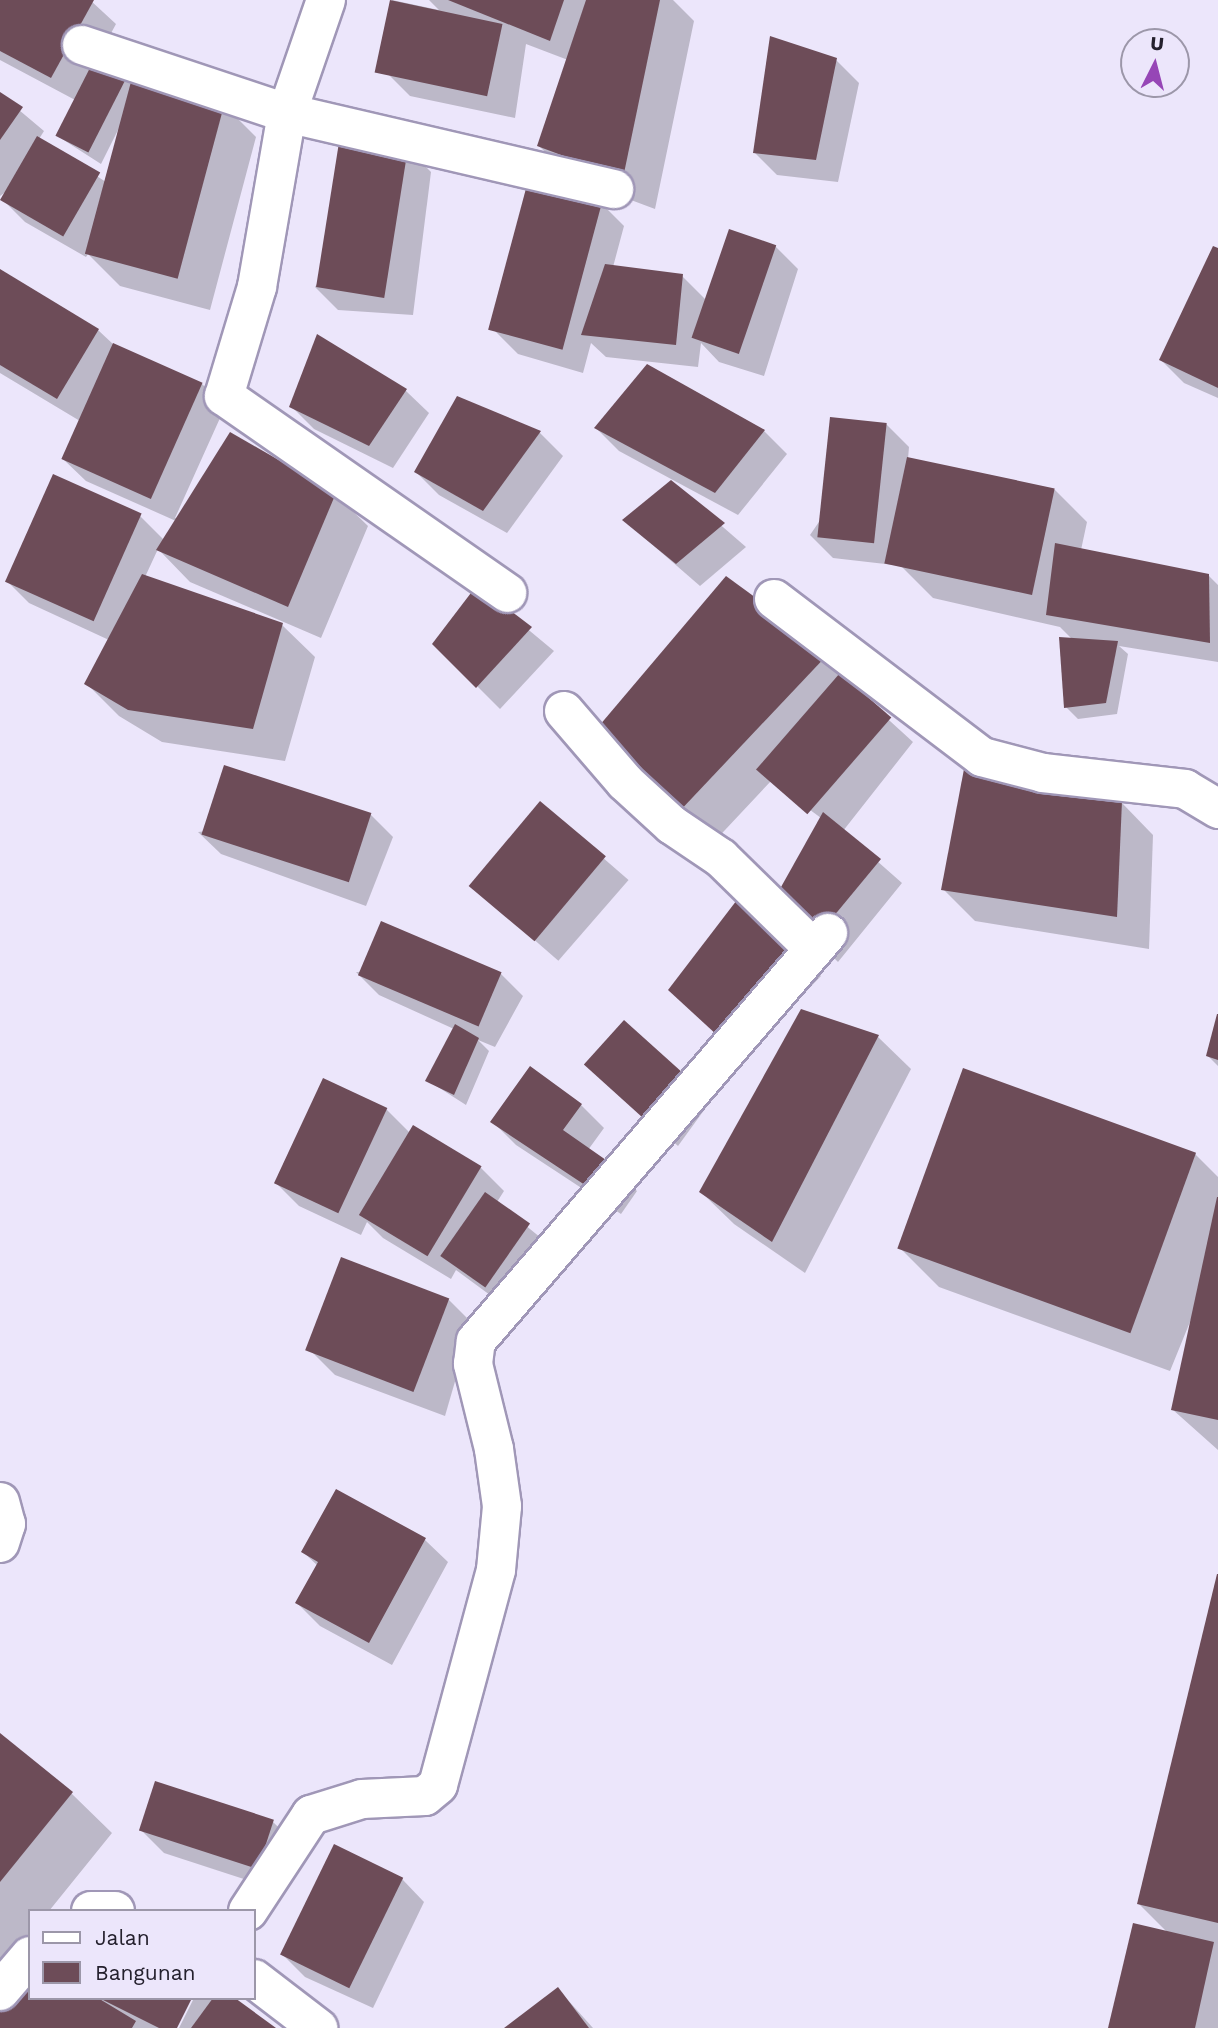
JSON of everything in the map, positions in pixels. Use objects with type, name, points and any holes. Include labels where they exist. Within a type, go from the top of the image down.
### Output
[{"type":"street","points":[[326,0],[287,113],[257,287],[224,396],[507,593]]},
{"type":"street","points":[[82,45],[287,113],[614,189]]},
{"type":"street","points":[[774,599],[982,757],[1044,773],[1185,789],[1218,809]]},
{"type":"street","points":[[249,1909],[311,1815],[362,1799],[425,1796],[438,1785],[496,1570],[502,1506],[494,1448],[473,1364],[476,1340],[821,941],[721,858],[673,825],[625,782],[564,711]]},
{"type":"street","points":[[0,1502],[6,1516],[0,1543]]},
{"type":"street","points":[[0,1991],[28,1958]]},
{"type":"street","points":[[256,1981],[318,2028]]},
{"type":"building","points":[[0,0],[94,0],[51,78],[0,51]]},
{"type":"building","points":[[390,0],[502,24],[487,96],[375,72]]},
{"type":"building","points":[[448,0],[564,0],[550,41]]},
{"type":"building","points":[[586,0],[660,0],[623,178],[537,146]]},
{"type":"building","points":[[770,36],[837,58],[816,160],[753,153]]},
{"type":"building","points":[[94,60],[127,77],[88,153],[55,136]]},
{"type":"building","points":[[132,78],[225,103],[178,279],[85,254]]},
{"type":"building","points":[[0,92],[23,107],[0,140]]},
{"type":"building","points":[[37,136],[100,172],[63,237],[0,200]]},
{"type":"building","points":[[340,136],[408,147],[384,298],[316,287]]},
{"type":"building","points":[[528,181],[602,201],[563,350],[488,330]]},
{"type":"building","points":[[729,229],[776,245],[739,354],[692,338]]},
{"type":"building","points":[[1213,246],[1218,248],[1218,388],[1159,360]]},
{"type":"building","points":[[605,264],[683,274],[676,345],[581,335]]},
{"type":"building","points":[[0,269],[99,329],[57,399],[0,365]]},
{"type":"building","points":[[317,334],[407,389],[369,446],[289,407]]},
{"type":"building","points":[[113,343],[203,383],[151,499],[61,459]]},
{"type":"building","points":[[647,364],[765,430],[715,493],[594,428]]},
{"type":"building","points":[[457,396],[541,431],[483,511],[414,472]]},
{"type":"building","points":[[830,417],[887,423],[874,543],[817,537]]},
{"type":"building","points":[[230,432],[336,493],[288,607],[156,550]]},
{"type":"building","points":[[907,457],[1055,488],[1032,595],[884,564]]},
{"type":"building","points":[[53,474],[142,513],[94,621],[5,582]]},
{"type":"building","points":[[671,480],[725,523],[676,564],[622,520]]},
{"type":"building","points":[[1055,543],[1209,574],[1210,643],[1046,615]]},
{"type":"building","points":[[142,574],[283,623],[253,729],[128,710],[84,684]]},
{"type":"building","points":[[726,576],[830,652],[676,815],[588,739]]},
{"type":"building","points":[[477,585],[532,627],[476,688],[432,644]]},
{"type":"building","points":[[1059,637],[1118,641],[1106,703],[1064,708]]},
{"type":"building","points":[[840,673],[891,718],[807,814],[756,770]]},
{"type":"building","points":[[224,765],[371,813],[349,882],[201,834]]},
{"type":"building","points":[[964,769],[1122,801],[1117,917],[941,890]]},
{"type":"building","points":[[540,801],[606,856],[535,941],[469,886]]},
{"type":"building","points":[[823,812],[881,859],[814,940],[776,896]]},
{"type":"building","points":[[740,896],[799,952],[718,1036],[668,990]]},
{"type":"building","points":[[381,921],[502,972],[479,1026],[358,975]]},
{"type":"building","points":[[801,1009],[879,1035],[772,1242],[699,1192]]},
{"type":"building","points":[[1218,1014],[1218,1060],[1206,1056]]},
{"type":"building","points":[[624,1020],[688,1078],[648,1122],[584,1065]]},
{"type":"building","points":[[455,1024],[479,1038],[454,1095],[425,1081]]},
{"type":"building","points":[[530,1066],[582,1104],[563,1130],[616,1167],[597,1193],[490,1122]]},
{"type":"building","points":[[963,1068],[1196,1153],[1130,1333],[897,1248]]},
{"type":"building","points":[[323,1078],[387,1108],[338,1213],[274,1183]]},
{"type":"building","points":[[413,1125],[482,1166],[427,1256],[359,1215]]},
{"type":"building","points":[[485,1192],[530,1224],[485,1287],[440,1256]]},
{"type":"building","points":[[1218,1197],[1218,1420],[1171,1410]]},
{"type":"building","points":[[341,1257],[449,1299],[413,1392],[305,1350]]},
{"type":"building","points":[[336,1489],[426,1538],[369,1643],[295,1603],[318,1562],[301,1552]]},
{"type":"building","points":[[1218,1574],[1218,1923],[1137,1904]]},
{"type":"building","points":[[0,1733],[73,1792],[0,1882]]},
{"type":"building","points":[[155,1781],[274,1820],[258,1869],[139,1830]]},
{"type":"building","points":[[334,1844],[403,1878],[349,1988],[280,1955]]},
{"type":"building","points":[[1133,1923],[1214,1942],[1195,2028],[1108,2028]]},
{"type":"building","points":[[28,1961],[28,2000],[101,2000],[136,2021],[132,2028],[0,2028],[0,2008]]},
{"type":"building","points":[[558,1987],[589,2028],[504,2028]]},
{"type":"building","points":[[103,2000],[191,2000],[177,2028],[159,2028]]},
{"type":"building","points":[[212,2000],[238,2000],[276,2028],[191,2028]]}]
